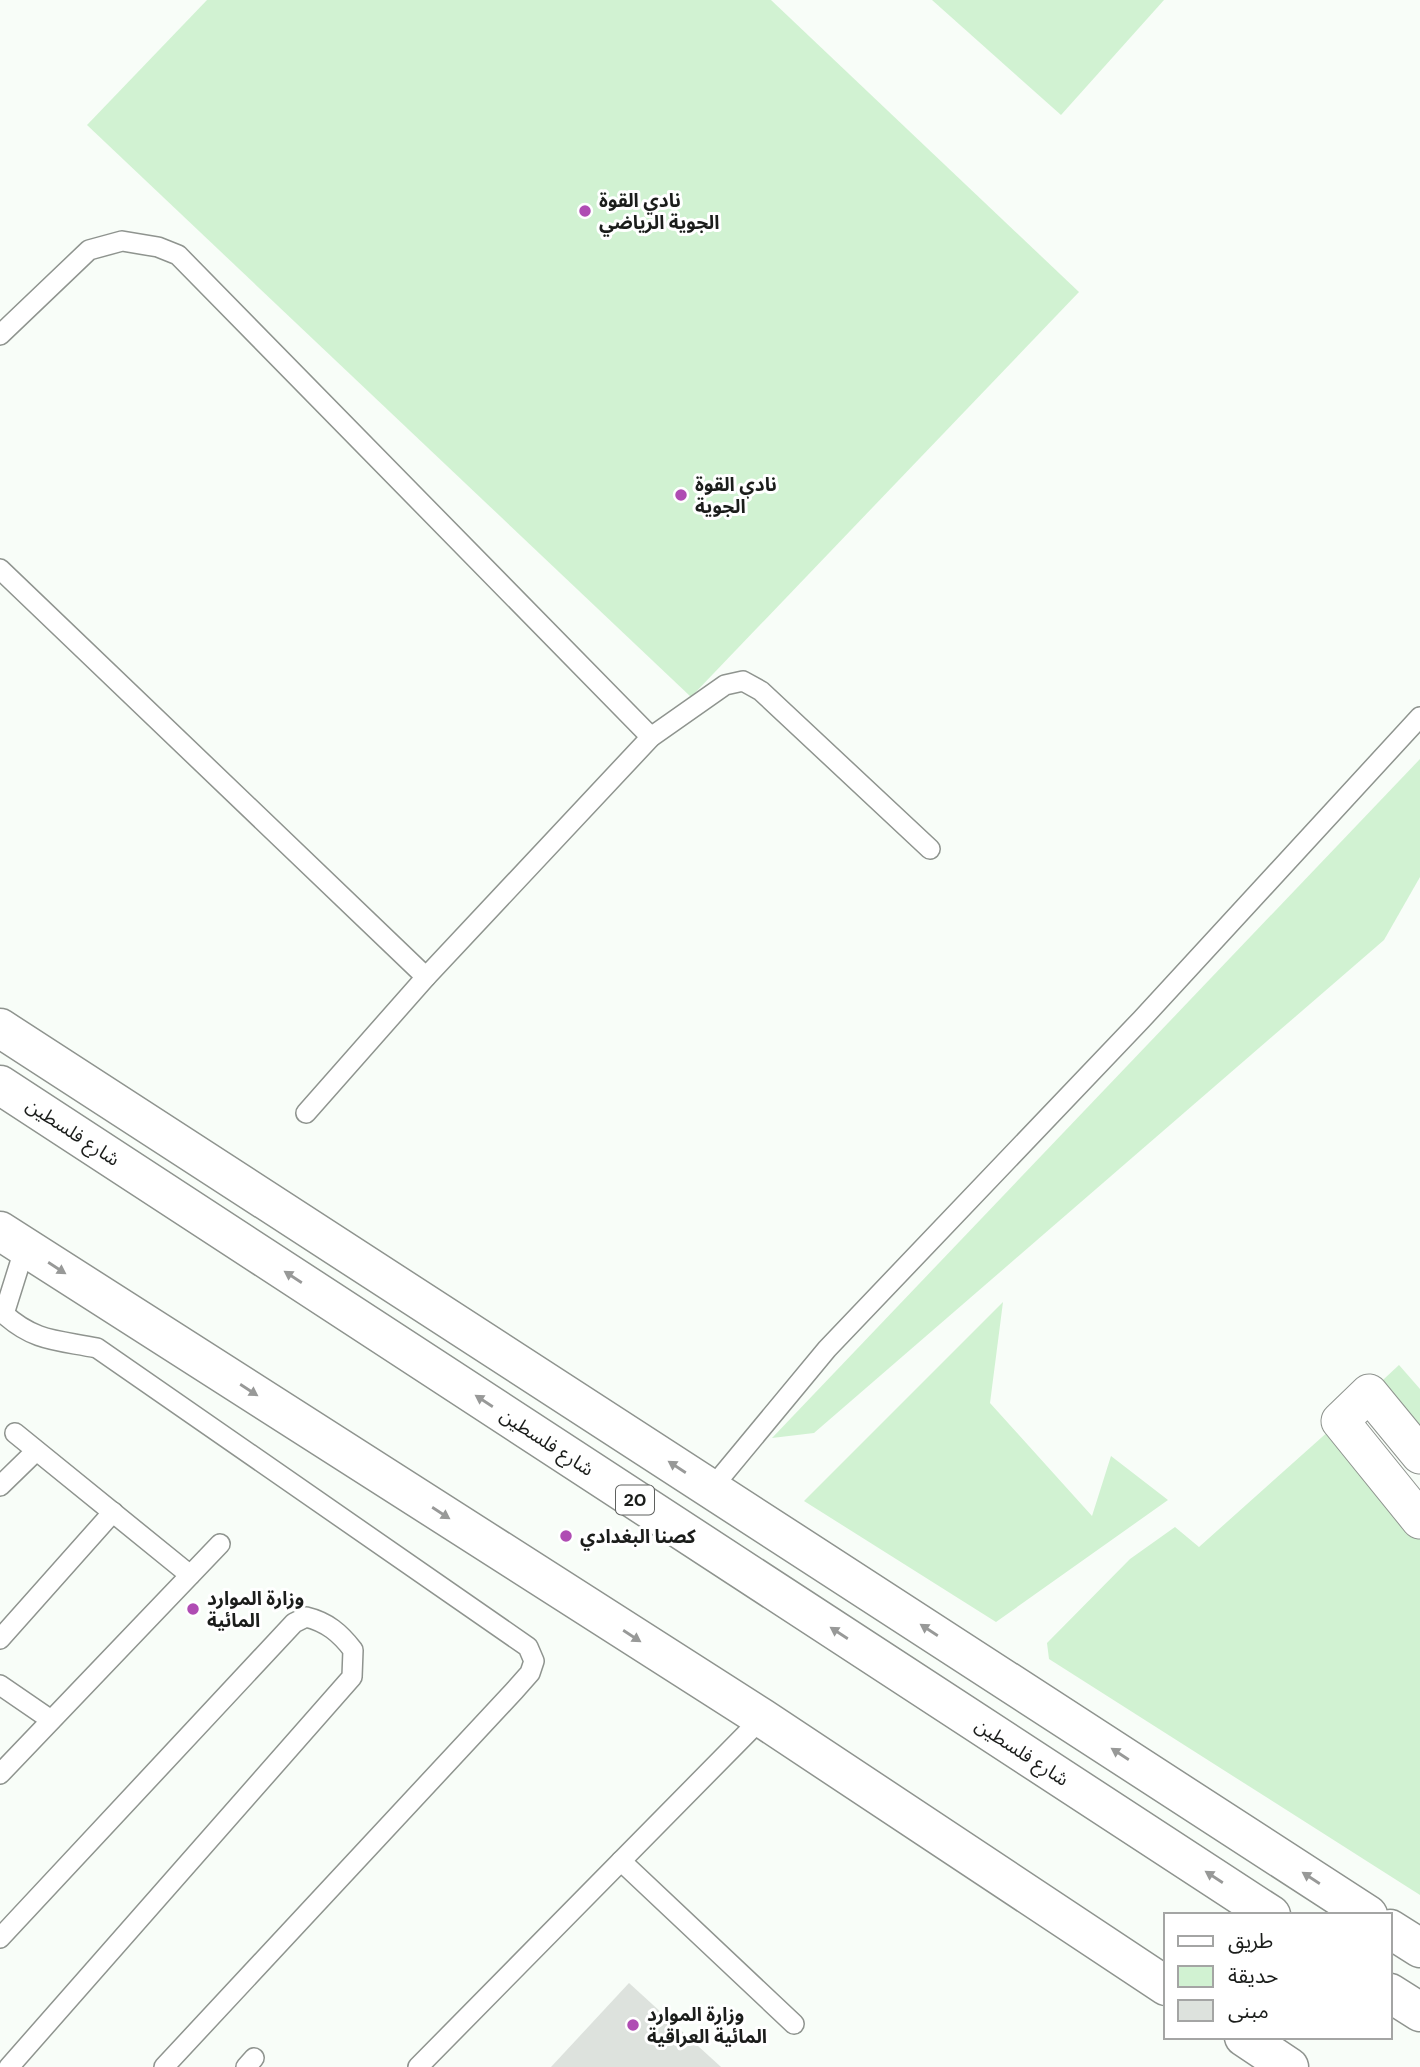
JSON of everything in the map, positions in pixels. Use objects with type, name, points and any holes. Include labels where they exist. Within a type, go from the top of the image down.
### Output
[{"type":"main road","points":[[0,1028],[1365,1913]]},
{"type":"main road","name":"شارع فلسطين","points":[[0,1085],[1268,1913]]},
{"type":"main road","points":[[12,1239],[762,1718],[1164,1985]]},
{"type":"main road","points":[[1392,1930],[1420,1948]]},
{"type":"main road","points":[[1392,1994],[1420,2012]]},
{"type":"main road","points":[[1247,2039],[1289,2067]]},
{"type":"street","points":[[1420,1455],[1369,1394],[1340,1421],[1420,1520]]},
{"type":"lane","points":[[2,329],[89,250],[122,242],[158,247],[178,255],[651,737]]},
{"type":"lane","points":[[0,569],[426,977]]},
{"type":"lane","points":[[306,1113],[426,977],[651,737],[725,685],[743,681],[761,691],[930,849]]},
{"type":"lane","points":[[711,1489],[827,1349],[1141,1020],[1420,717]]},
{"type":"lane","points":[[12,1239],[2,1317],[21,1330],[56,1343],[97,1348],[528,1647],[534,1661],[530,1673],[515,1690],[164,2067]]},
{"type":"lane","points":[[15,1433],[190,1575]]},
{"type":"lane","points":[[0,1486],[36,1451]]},
{"type":"lane","points":[[0,1639],[113,1512]]},
{"type":"lane","points":[[0,1774],[220,1544]]},
{"type":"lane","points":[[0,1938],[293,1623],[306,1617],[313,1618],[342,1636],[354,1650],[352,1677],[9,2067]]},
{"type":"lane","points":[[0,1685],[51,1720]]},
{"type":"lane","points":[[418,2067],[762,1718]]},
{"type":"lane","points":[[621,1861],[794,2024]]},
{"type":"green space","name":"نادي القوة الجوية","points":[[207,0],[771,0],[1079,292],[691,697],[87,125]]},
{"type":"green space","points":[[932,0],[1164,0],[1061,115]]},
{"type":"green space","points":[[1420,759],[1420,877],[1384,940],[814,1433],[772,1438]]},
{"type":"green space","points":[[1003,1302],[990,1403],[1092,1516],[1111,1456],[1168,1500],[996,1622],[804,1501]]},
{"type":"green space","points":[[1399,1365],[1420,1389],[1420,1455],[1369,1393]]},
{"type":"green space","points":[[1340,1421],[1420,1520],[1420,1895],[1049,1659],[1047,1643],[1130,1559],[1175,1527],[1199,1547]]},
{"type":"building","name":"وزارة الموارد المائية العراقية","points":[[629,1983],[721,2067],[551,2067]]},
{"type":"place","name":"نادي القوة الجوية الرياضي","points":[[585,211]]},
{"type":"place","name":"نادي القوة الجوية","points":[[681,495]]},
{"type":"place","name":"كصنا البغدادي","points":[[566,1536]]},
{"type":"place","name":"وزارة الموارد المائية","points":[[193,1609]]},
{"type":"place","name":"وزارة الموارد المائية العراقية","points":[[633,2025]]}]
